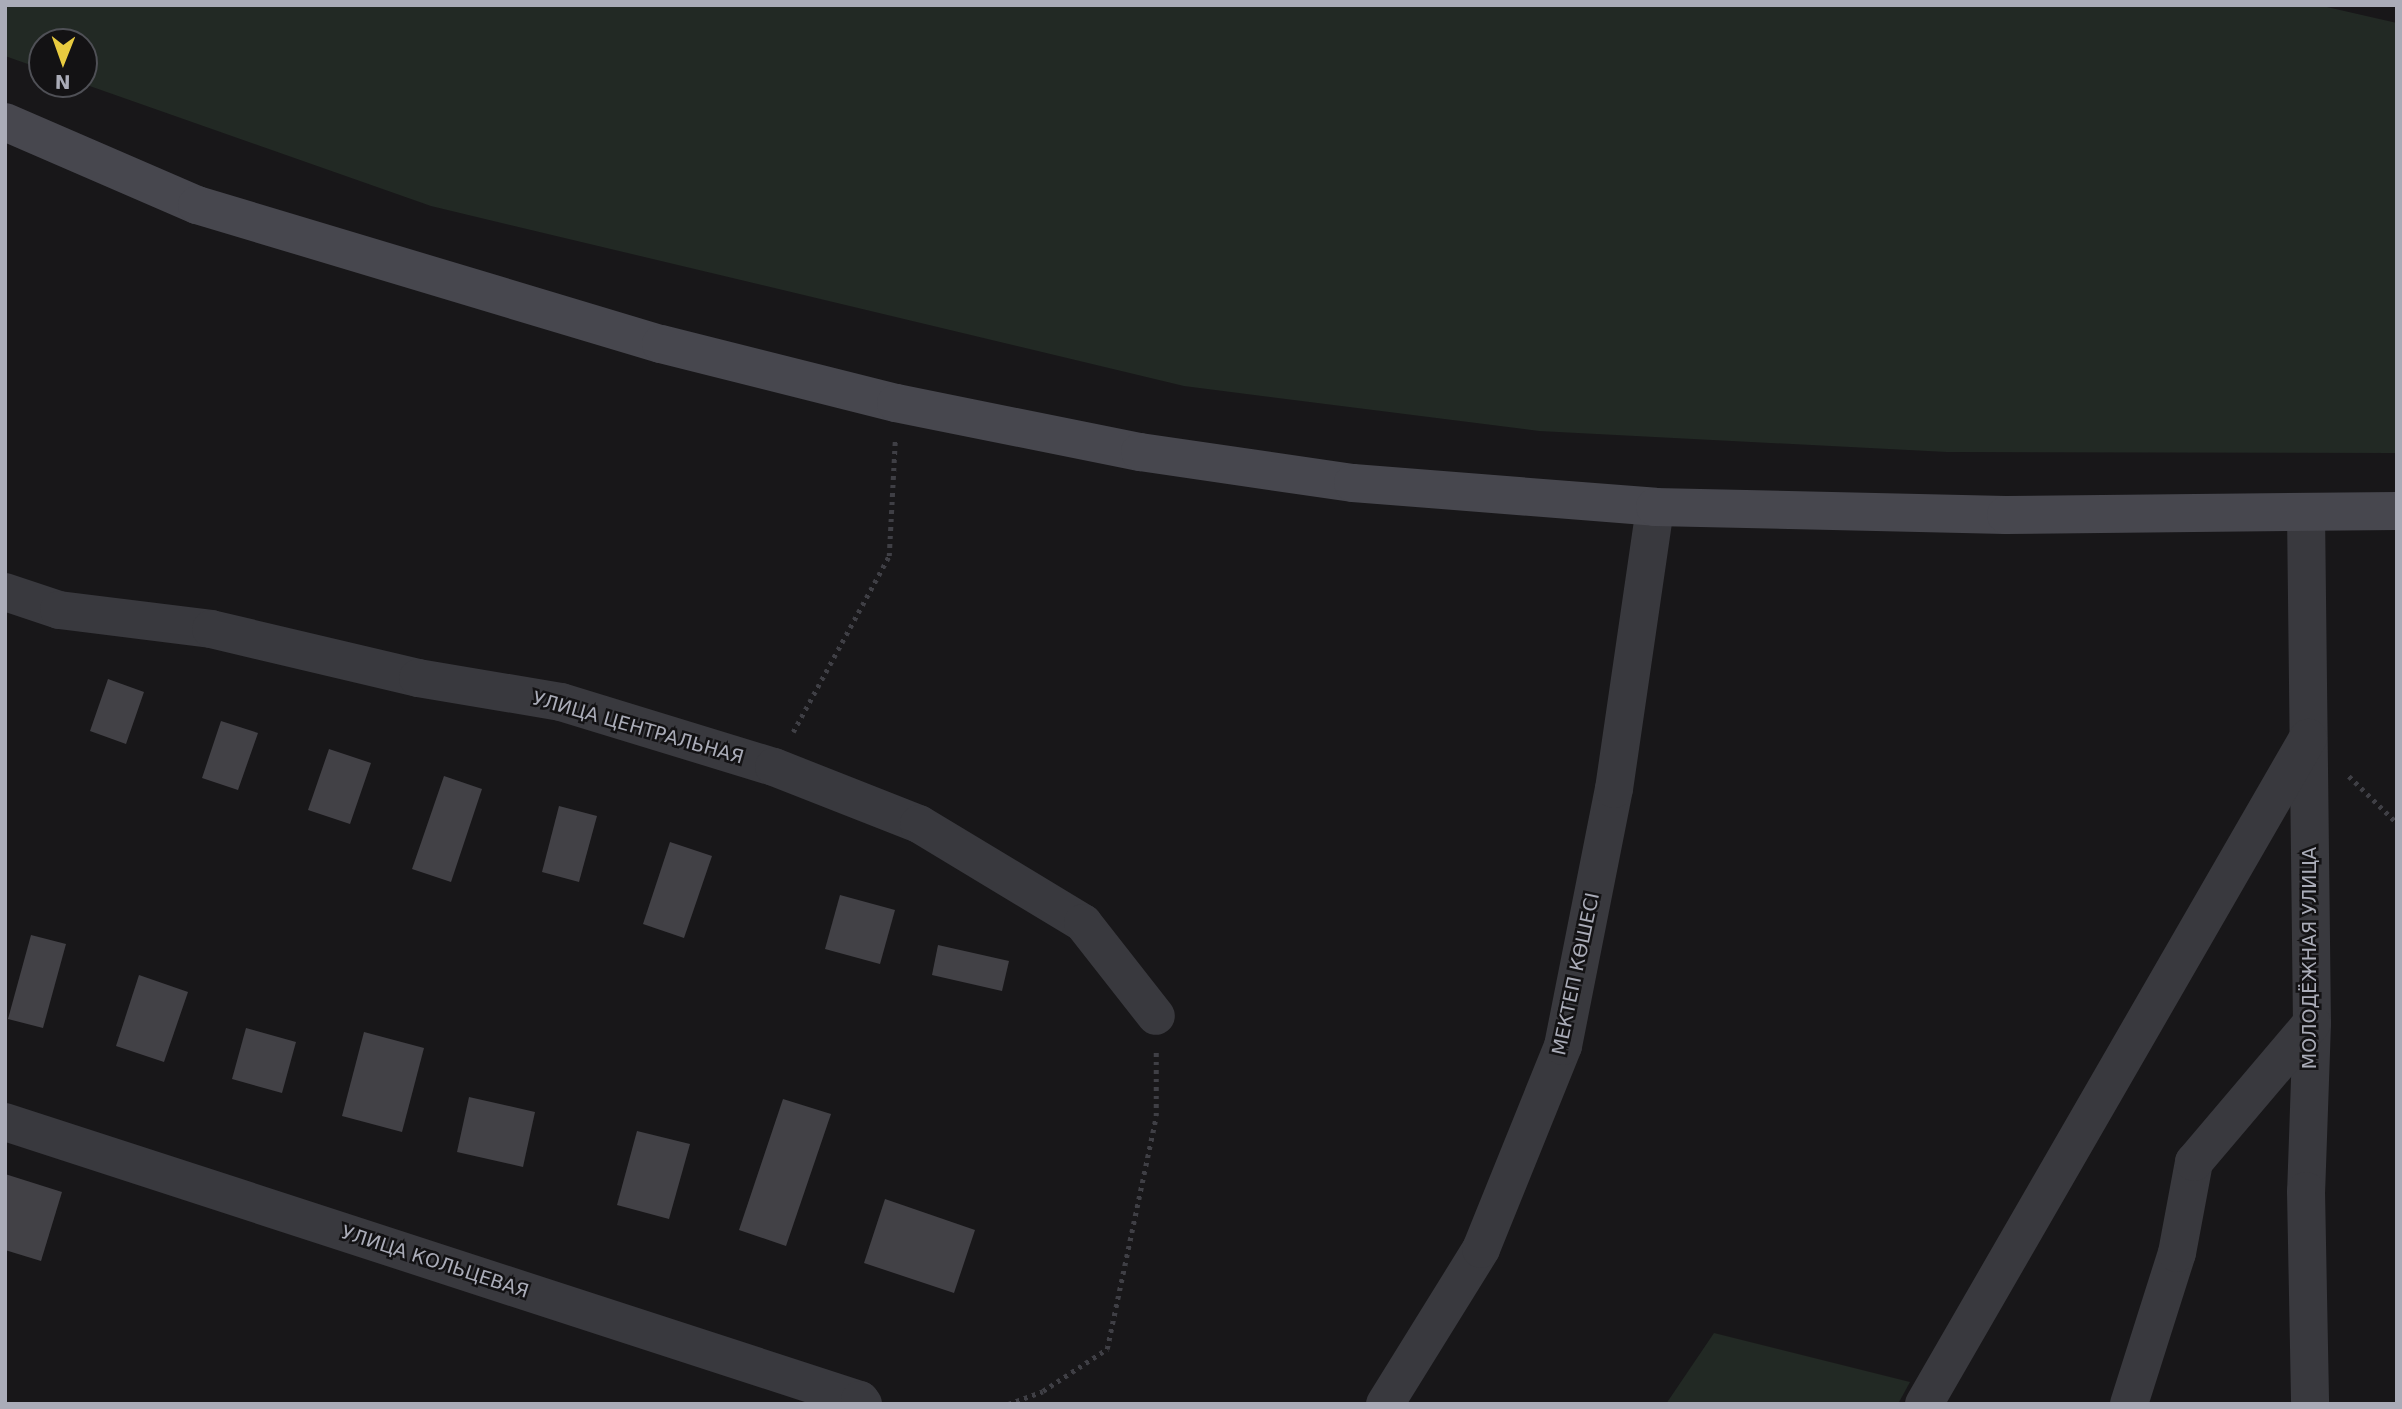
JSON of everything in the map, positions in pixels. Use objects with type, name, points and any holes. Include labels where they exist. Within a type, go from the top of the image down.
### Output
[{"type":"main road","points":[[5,122],[197,205],[661,344],[896,403],[1140,452],[1353,483],[1655,507],[2006,515],[2397,512]]},
{"type":"street","name":"МЕКТЕП КӨШЕСІ","points":[[1385,1404],[1481,1249],[1563,1046],[1614,789],[1655,507]]},
{"type":"street","name":"МОЛОДЁЖНАЯ УЛИЦА","points":[[2306,512],[2312,1023],[2306,1191],[2310,1404]]},
{"type":"street","name":"УЛИЦА ЦЕНТРАЛЬНАЯ","points":[[5,592],[59,610],[211,629],[418,678],[561,702],[774,767],[919,824],[1083,923],[1156,1016]]},
{"type":"street","points":[[1924,1404],[2309,736]]},
{"type":"street","points":[[2129,1404],[2177,1253],[2194,1162],[2312,1023]]},
{"type":"street","name":"УЛИЦА КОЛЬЦЕВАЯ","points":[[5,1122],[863,1404]]},
{"type":"path","points":[[774,767],[889,556],[896,403]]},
{"type":"path","points":[[2309,736],[2397,823]]},
{"type":"path","points":[[1008,1404],[1043,1391],[1107,1349],[1156,1116],[1156,1016]]},
{"type":"shaded area","points":[[5,5],[2318,5],[2397,23],[2397,453],[1947,452],[1539,431],[1184,386],[431,206],[98,89],[98,28],[28,28],[28,64],[5,56]]},
{"type":"shaded area","points":[[1714,1333],[1910,1382],[1898,1404],[1666,1404]]},
{"type":"building","points":[[108,679],[144,692],[126,744],[90,731]]},
{"type":"building","points":[[221,721],[258,733],[238,790],[202,778]]},
{"type":"building","points":[[329,749],[371,763],[350,824],[308,810]]},
{"type":"building","points":[[444,776],[482,789],[451,882],[412,869]]},
{"type":"building","points":[[559,806],[597,816],[579,882],[542,872]]},
{"type":"building","points":[[670,842],[712,856],[684,938],[643,924]]},
{"type":"building","points":[[840,895],[895,910],[880,964],[825,949]]},
{"type":"building","points":[[31,935],[66,944],[43,1028],[8,1019]]},
{"type":"building","points":[[938,945],[1009,961],[1002,991],[932,975]]},
{"type":"building","points":[[139,975],[188,992],[164,1062],[116,1046]]},
{"type":"building","points":[[246,1028],[296,1042],[282,1093],[232,1079]]},
{"type":"building","points":[[364,1032],[424,1048],[402,1132],[342,1116]]},
{"type":"building","points":[[469,1097],[535,1112],[523,1167],[457,1152]]},
{"type":"building","points":[[783,1099],[831,1114],[786,1246],[739,1230]]},
{"type":"building","points":[[637,1131],[690,1144],[669,1219],[617,1205]]},
{"type":"building","points":[[5,1174],[62,1192],[41,1261],[5,1250]]},
{"type":"building","points":[[885,1199],[975,1230],[954,1293],[864,1263]]}]
